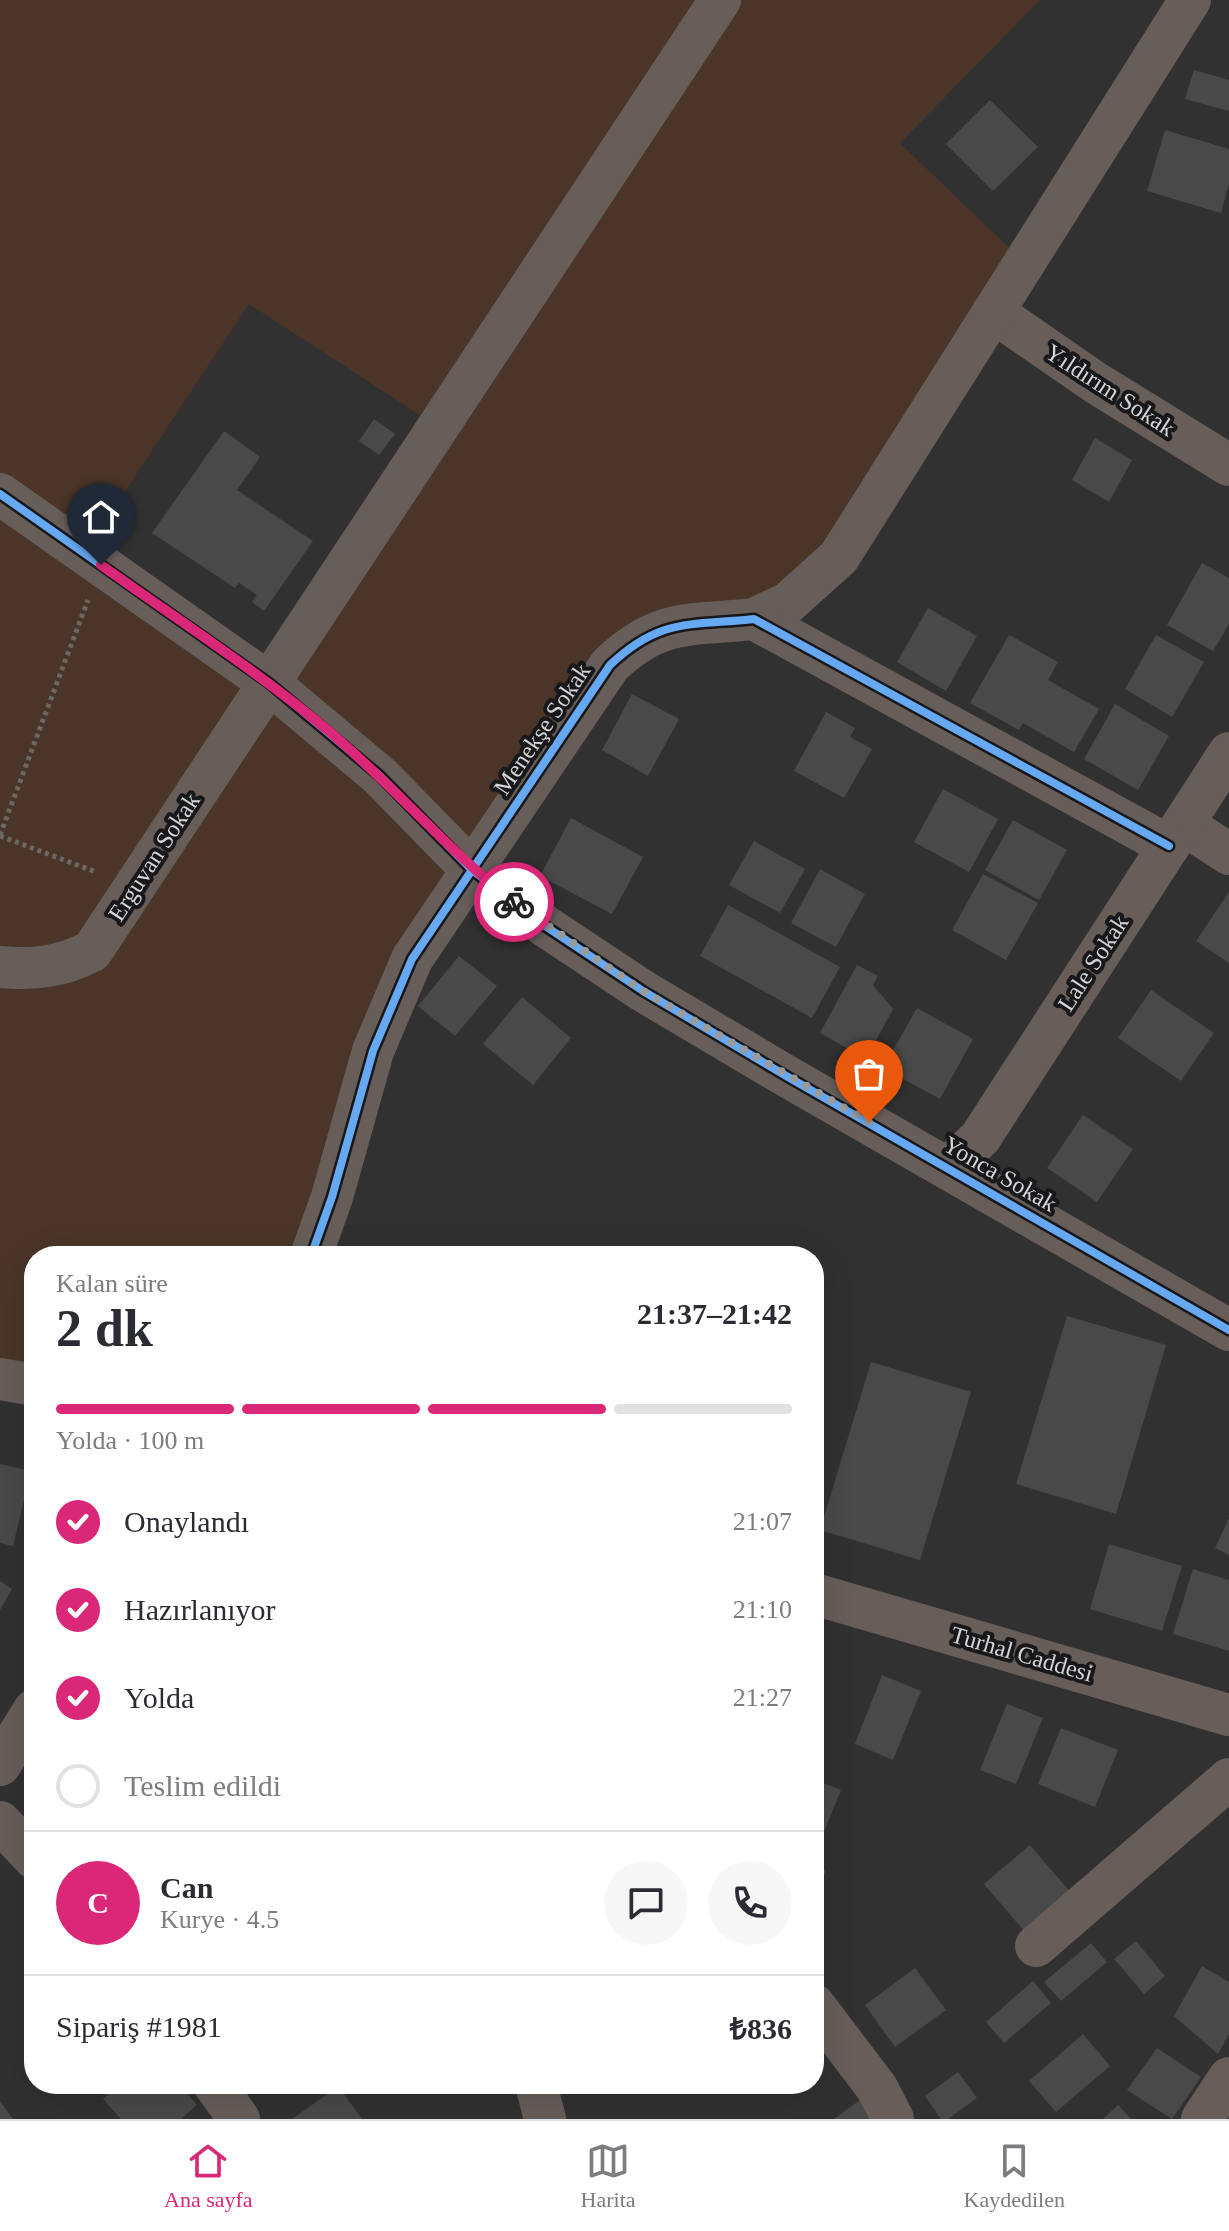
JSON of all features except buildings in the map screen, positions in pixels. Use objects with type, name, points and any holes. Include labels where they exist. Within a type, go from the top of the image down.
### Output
[{"type":"street","name":"Erguvan Sokak","points":[[0,967],[48,968],[92,951],[720,0]]},
{"type":"street","points":[[754,619],[788,603],[839,557],[1190,0]]},
{"type":"street","name":"Yıldırım Sokak","points":[[993,312],[1096,383],[1229,465]]},
{"type":"street","name":"Yonca Sokak","points":[[0,494],[269,683],[380,776],[471,869],[545,926],[643,991],[1229,1330]]},
{"type":"street","points":[[754,619],[1176,835],[1229,854]]},
{"type":"street","name":"Menekşe Sokak","points":[[315,1246],[332,1197],[383,1021],[412,959],[610,665],[633,644],[656,631],[682,624],[754,619]]},
{"type":"street","name":"Lale Sokak","points":[[949,1167],[980,1138],[1229,753]]},
{"type":"street","points":[[0,1379],[24,1383]]},
{"type":"street","name":"Turhal Caddesi","points":[[824,1597],[1229,1715]]},
{"type":"street","points":[[0,1765],[24,1726]]},
{"type":"street","points":[[1036,1946],[1229,1779]]},
{"type":"street","points":[[0,1822],[24,1847]]},
{"type":"street","points":[[824,2018],[877,2088],[893,2119]]},
{"type":"street","points":[[1202,2119],[1229,2078]]},
{"type":"street","points":[[221,2094],[239,2119]]},
{"type":"street","points":[[539,2094],[545,2119]]},
{"type":"path","points":[[101,565],[0,836],[135,887]]},
{"type":"shaded area","points":[[0,0],[1040,0],[900,143],[1025,263],[814,582],[656,631],[471,869],[315,1246],[24,1246],[24,1383],[0,1379]],"holes":[[[249,304],[438,427],[269,683],[84,553]]]},
{"type":"cycle path","points":[[0,494],[269,683],[380,776],[471,869],[545,926],[643,991],[788,1077],[1229,1330]]},
{"type":"cycle path","points":[[315,1246],[332,1197],[373,1051],[412,959],[610,665],[628,650],[661,631],[694,624],[754,619],[1169,846]]},
{"type":"way so far","points":[[514,902],[643,991],[869,1122]]},
{"type":"route","points":[[101,565],[269,683],[329,731],[380,776],[471,869],[514,902]]}]
